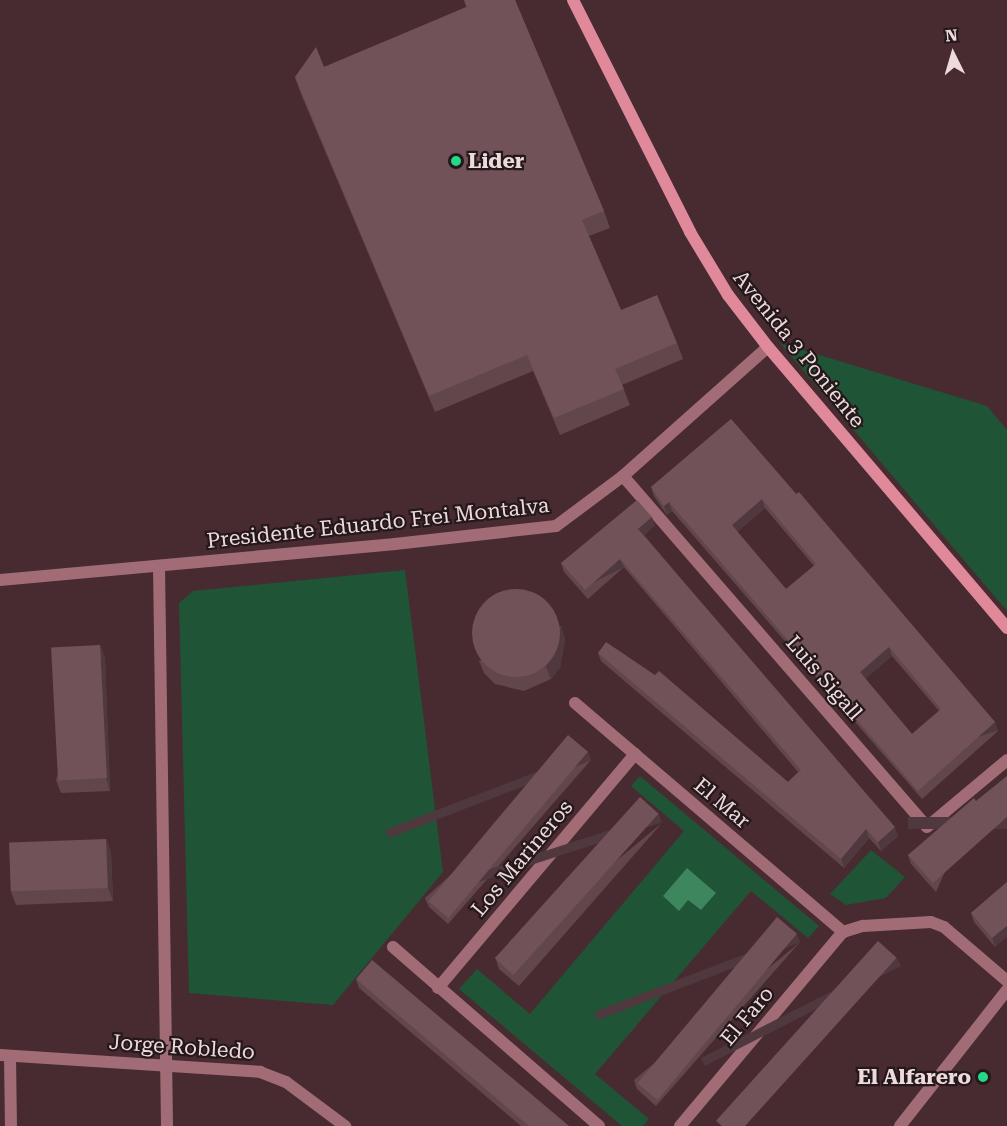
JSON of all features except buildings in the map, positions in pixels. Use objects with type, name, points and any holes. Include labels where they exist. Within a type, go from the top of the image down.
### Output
[{"type":"main road","name":"Avenida 3 Poniente","points":[[573,0],[704,256],[768,347],[1007,628]]},
{"type":"street","name":"Presidente Eduardo Frei Montalva","points":[[0,580],[556,526],[623,476],[768,347]]},
{"type":"street","name":"Luis Sigall","points":[[623,476],[927,827],[1007,760]]},
{"type":"street","points":[[159,566],[167,1126]]},
{"type":"street","name":"El Mar","points":[[575,703],[843,932]]},
{"type":"street","name":"Los Marineros","points":[[438,988],[635,754]]},
{"type":"street","points":[[843,932],[863,926],[931,922],[944,927],[1007,981]]},
{"type":"street","name":"El Faro","points":[[680,1126],[843,932]]},
{"type":"street","points":[[393,947],[599,1126]]},
{"type":"street","points":[[900,1126],[1007,990]]},
{"type":"street","points":[[5,1055],[11,1126]]},
{"type":"street","name":"Jorge Robledo","points":[[5,1055],[166,1065],[272,1075],[334,1121],[345,1126]]},
{"type":"shaded area","points":[[780,343],[987,406],[1007,430],[1007,611]]},
{"type":"shaded area","points":[[405,570],[443,872],[333,1005],[189,993],[179,603],[193,591]]},
{"type":"shaded area","points":[[640,776],[819,926],[808,938],[751,891],[595,1074],[649,1119],[643,1126],[622,1126],[459,989],[477,969],[530,1014],[684,831],[631,786]]},
{"type":"shaded area","points":[[871,850],[905,877],[886,898],[846,905],[830,894]]},
{"type":"shaded area","points":[[687,868],[716,893],[701,910],[688,900],[679,911],[663,896]]},
{"type":"place","name":"Lider","points":[[456,161]]},
{"type":"place","name":"El Alfarero","points":[[983,1077]]}]
